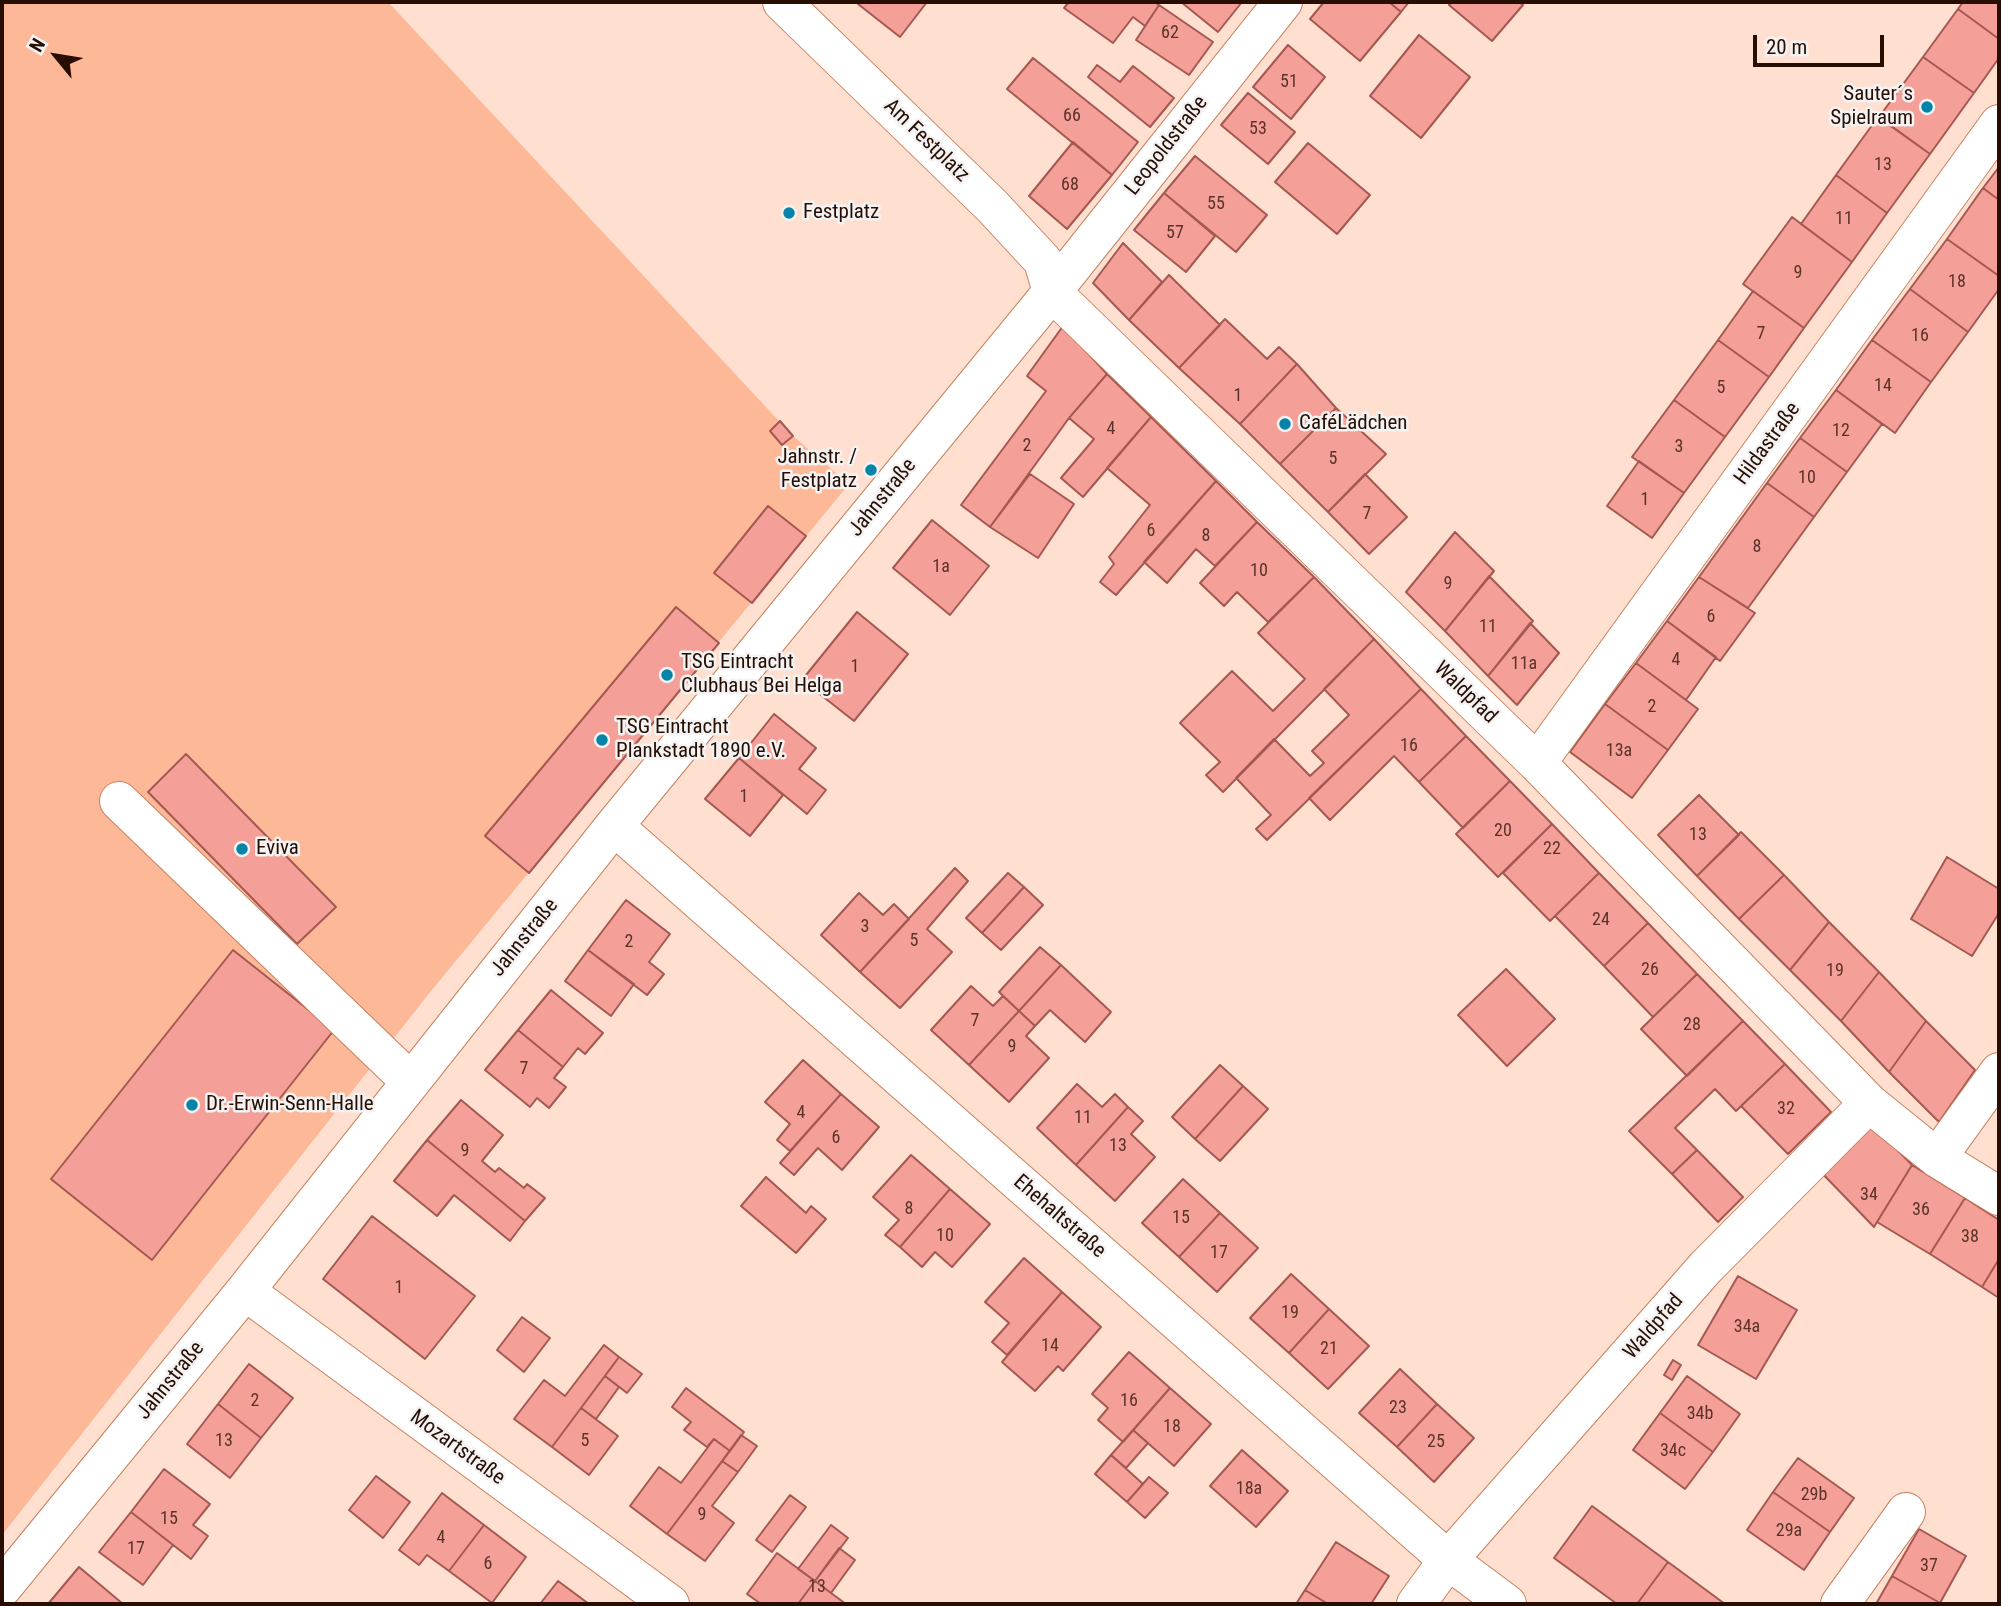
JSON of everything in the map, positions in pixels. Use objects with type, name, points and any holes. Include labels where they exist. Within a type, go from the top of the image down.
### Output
[{"type":"street","name":"Am Festplatz","points":[[782,2],[992,206],[1043,261],[1052,292]]},
{"type":"street","name":"Leopoldstraße","points":[[1052,292],[1283,2]]},
{"type":"street","name":"Hildastraße","points":[[1537,764],[1999,124]]},
{"type":"street","name":"Waldpfad","points":[[1052,292],[1537,764],[1869,1103],[1937,1158],[1999,1196]]},
{"type":"street","name":"Jahnstraße","points":[[2,1588],[245,1291],[614,826],[1052,292]]},
{"type":"street","points":[[119,802],[411,1082]]},
{"type":"street","name":"Ehehaltstraße","points":[[614,826],[1448,1560],[1507,1604]]},
{"type":"street","points":[[1937,1158],[1999,1072]]},
{"type":"street","name":"Waldpfad","points":[[1416,1604],[1448,1560],[1706,1267],[1869,1103]]},
{"type":"street","name":"Mozartstraße","points":[[245,1291],[670,1604]]},
{"type":"street","points":[[1840,1604],[1906,1512]]},
{"type":"shaded area","points":[[2,2],[388,2],[793,436],[849,484],[431,991],[2,1535]]},
{"type":"building","points":[[927,2],[900,37],[858,4]]},
{"type":"building","points":[[1069,2],[1155,2],[1159,5],[1145,26],[1133,17],[1113,43],[1064,8]]},
{"type":"building","points":[[1181,2],[1242,2],[1218,32]]},
{"type":"building","points":[[1324,2],[1389,2],[1401,12],[1360,61],[1310,19]]},
{"type":"building","points":[[1389,2],[1409,2],[1401,12]]},
{"type":"building","points":[[1452,2],[1519,2],[1523,5],[1492,41],[1449,5]]},
{"type":"building","points":[[1963,2],[1999,2],[1999,39],[1958,9]]},
{"type":"building","points":[[1159,5],[1213,42],[1189,75],[1136,40]]},
{"type":"building","points":[[1958,9],[1999,39],[1999,58],[1974,93],[1923,57]]},
{"type":"building","points":[[1419,35],[1470,77],[1421,138],[1370,96]]},
{"type":"building","points":[[1288,45],[1325,77],[1291,119],[1253,87]]},
{"type":"building","points":[[1923,57],[1974,93],[1930,154],[1879,117]]},
{"type":"building","points":[[1033,58],[1138,142],[1112,175],[1007,89]]},
{"type":"building","points":[[1097,65],[1120,82],[1133,66],[1174,98],[1150,127],[1088,77]]},
{"type":"building","points":[[1248,93],[1295,132],[1268,164],[1221,125]]},
{"type":"building","points":[[1878,117],[1930,154],[1887,213],[1836,175]]},
{"type":"building","points":[[1073,142],[1112,175],[1067,229],[1029,196]]},
{"type":"building","points":[[1308,143],[1370,195],[1337,234],[1275,182]]},
{"type":"building","points":[[1195,156],[1267,215],[1236,252],[1164,193]]},
{"type":"building","points":[[1999,167],[1999,200],[1983,188]]},
{"type":"building","points":[[1836,175],[1887,213],[1852,262],[1801,224]]},
{"type":"building","points":[[1983,188],[1999,200],[1999,276],[1947,239]]},
{"type":"building","points":[[1164,193],[1215,236],[1186,272],[1134,230]]},
{"type":"building","points":[[1792,217],[1852,262],[1804,328],[1743,284]]},
{"type":"building","points":[[1947,239],[1999,276],[1999,289],[1968,332],[1910,289]]},
{"type":"building","points":[[1123,243],[1162,282],[1129,320],[1093,283]]},
{"type":"building","points":[[1169,275],[1220,325],[1179,368],[1129,320]]},
{"type":"building","points":[[1910,289],[1968,332],[1931,382],[1872,340]]},
{"type":"building","points":[[1753,291],[1804,328],[1769,377],[1718,340]]},
{"type":"building","points":[[1225,319],[1267,359],[1279,347],[1297,364],[1240,424],[1179,368]]},
{"type":"building","points":[[1063,326],[1107,374],[1069,418],[990,527],[961,505],[1046,391],[1027,376]]},
{"type":"building","points":[[1718,340],[1769,377],[1725,437],[1674,400]]},
{"type":"building","points":[[1872,340],[1931,382],[1895,433],[1836,390]]},
{"type":"building","points":[[1297,364],[1336,408],[1280,464],[1240,424]]},
{"type":"building","points":[[1107,374],[1151,417],[1083,497],[1061,478],[1094,439],[1069,418]]},
{"type":"building","points":[[1836,390],[1882,424],[1847,472],[1800,438]]},
{"type":"building","points":[[1674,400],[1725,437],[1684,493],[1632,457]]},
{"type":"building","points":[[1336,408],[1386,454],[1328,512],[1280,464]]},
{"type":"building","points":[[1151,417],[1216,481],[1116,595],[1100,582],[1114,564],[1109,557],[1150,505],[1107,468]]},
{"type":"building","points":[[780,421],[793,436],[782,445],[770,431]]},
{"type":"building","points":[[1800,438],[1847,472],[1814,517],[1767,483]]},
{"type":"building","points":[[1639,461],[1684,493],[1652,538],[1607,506]]},
{"type":"building","points":[[1030,474],[1074,504],[1038,558],[990,527]]},
{"type":"building","points":[[1365,474],[1407,517],[1369,554],[1328,512]]},
{"type":"building","points":[[1216,481],[1257,522],[1215,566],[1196,549],[1167,583],[1144,562]]},
{"type":"building","points":[[1767,483],[1814,517],[1748,608],[1699,577]]},
{"type":"building","points":[[768,506],[806,536],[752,603],[714,573]]},
{"type":"building","points":[[932,520],[989,566],[950,615],[893,568]]},
{"type":"building","points":[[1257,522],[1314,577],[1268,622],[1237,592],[1224,606],[1200,583]]},
{"type":"building","points":[[1455,532],[1494,571],[1445,631],[1406,592]]},
{"type":"building","points":[[1489,576],[1533,621],[1488,676],[1445,631]]},
{"type":"building","points":[[1314,577],[1374,639],[1223,792],[1206,775],[1220,762],[1180,723],[1232,671],[1273,711],[1305,679],[1258,633]]},
{"type":"building","points":[[1699,577],[1755,613],[1720,661],[1667,621]]},
{"type":"building","name":"TSG Eintracht Plankstadt 1890 e.V.","points":[[676,607],[719,643],[529,873],[485,836]]},
{"type":"building","points":[[857,612],[908,654],[854,721],[802,680]]},
{"type":"building","points":[[1667,621],[1716,657],[1686,700],[1636,663]]},
{"type":"building","points":[[1530,623],[1559,653],[1517,705],[1488,676]]},
{"type":"building","points":[[1374,639],[1421,689],[1267,840],[1256,829],[1271,815],[1236,778],[1274,739],[1310,776],[1324,763],[1312,751],[1349,715],[1324,689]]},
{"type":"building","points":[[1636,663],[1698,709],[1668,750],[1605,704]]},
{"type":"building","points":[[1421,689],[1466,736],[1419,782],[1394,756],[1330,820],[1309,798]]},
{"type":"building","points":[[1605,704],[1668,750],[1632,798],[1570,752]]},
{"type":"building","points":[[774,714],[816,748],[799,769],[826,790],[807,814],[739,758]]},
{"type":"building","points":[[1466,736],[1510,781],[1463,828],[1419,782]]},
{"type":"building","name":"Eviva","points":[[186,754],[336,907],[297,944],[148,792]]},
{"type":"building","points":[[739,758],[783,795],[750,836],[705,799]]},
{"type":"building","points":[[1510,781],[1552,824],[1498,877],[1456,834]]},
{"type":"building","points":[[1699,795],[1739,835],[1697,876],[1658,835]]},
{"type":"building","points":[[1552,824],[1599,873],[1550,921],[1503,873]]},
{"type":"building","points":[[1741,832],[1784,875],[1739,919],[1697,876]]},
{"type":"building","points":[[1947,857],[1999,889],[1999,913],[1972,956],[1911,919]]},
{"type":"building","points":[[955,868],[968,881],[927,929],[952,952],[900,1008],[860,972]]},
{"type":"building","points":[[1008,873],[1024,887],[982,933],[966,918]]},
{"type":"building","points":[[1599,873],[1648,923],[1604,966],[1555,916]]},
{"type":"building","points":[[1784,875],[1829,922],[1790,970],[1739,919]]},
{"type":"building","points":[[1024,887],[1043,905],[1001,950],[982,933]]},
{"type":"building","points":[[859,893],[883,915],[894,904],[909,919],[860,972],[821,935]]},
{"type":"building","points":[[626,900],[670,934],[649,962],[664,974],[647,995],[588,950]]},
{"type":"building","points":[[1829,922],[1879,972],[1841,1021],[1790,970]]},
{"type":"building","points":[[1648,923],[1697,974],[1653,1017],[1604,966]]},
{"type":"building","points":[[1040,947],[1061,965],[1019,1011],[999,992]]},
{"type":"building","name":"Dr.-Erwin-Senn-Halle","points":[[233,950],[334,1030],[152,1260],[51,1179]]},
{"type":"building","points":[[588,950],[634,984],[611,1016],[565,981]]},
{"type":"building","points":[[1061,965],[1111,1012],[1085,1042],[1050,1010],[1035,1026],[1019,1011]]},
{"type":"building","points":[[1506,969],[1555,1019],[1507,1066],[1458,1015]]},
{"type":"building","points":[[1879,972],[1926,1021],[1889,1072],[1841,1021]]},
{"type":"building","points":[[1697,974],[1743,1021],[1687,1076],[1641,1029]]},
{"type":"building","points":[[971,986],[993,1006],[1003,996],[1019,1011],[969,1065],[931,1030]]},
{"type":"building","points":[[551,990],[603,1033],[585,1054],[578,1048],[563,1067],[518,1030]]},
{"type":"building","points":[[1019,1011],[1035,1026],[1026,1036],[1049,1058],[1009,1102],[969,1065]]},
{"type":"building","points":[[1743,1021],[1785,1064],[1736,1111],[1715,1089],[1675,1128],[1697,1150],[1672,1174],[1629,1131]]},
{"type":"building","points":[[1926,1021],[1975,1070],[1939,1122],[1889,1072]]},
{"type":"building","points":[[518,1030],[563,1067],[554,1078],[566,1087],[549,1108],[537,1098],[530,1107],[485,1070]]},
{"type":"building","points":[[803,1060],[841,1094],[790,1151],[777,1140],[790,1124],[765,1102]]},
{"type":"building","points":[[1785,1064],[1831,1112],[1788,1154],[1741,1106]]},
{"type":"building","points":[[1220,1065],[1243,1086],[1195,1139],[1172,1117]]},
{"type":"building","points":[[1077,1084],[1102,1107],[1115,1094],[1128,1107],[1076,1165],[1037,1128]]},
{"type":"building","points":[[1243,1086],[1268,1109],[1220,1161],[1195,1139]]},
{"type":"building","points":[[841,1094],[879,1127],[842,1170],[818,1148],[794,1175],[780,1163]]},
{"type":"building","points":[[461,1100],[503,1135],[482,1161],[495,1172],[499,1168],[524,1188],[527,1184],[545,1198],[525,1221],[427,1140]]},
{"type":"building","points":[[1128,1107],[1143,1121],[1131,1134],[1155,1157],[1115,1201],[1076,1165]]},
{"type":"building","points":[[1868,1120],[1912,1165],[1874,1227],[1818,1169]]},
{"type":"building","points":[[427,1140],[525,1221],[510,1241],[454,1195],[437,1216],[394,1181]]},
{"type":"building","points":[[1697,1150],[1743,1197],[1718,1222],[1672,1174]]},
{"type":"building","points":[[911,1155],[950,1189],[900,1247],[885,1235],[899,1220],[873,1197]]},
{"type":"building","points":[[1912,1165],[1965,1198],[1930,1254],[1877,1222]]},
{"type":"building","points":[[766,1177],[806,1213],[811,1206],[826,1219],[796,1253],[741,1206]]},
{"type":"building","points":[[1183,1179],[1220,1213],[1179,1257],[1142,1223]]},
{"type":"building","points":[[950,1189],[990,1224],[952,1267],[935,1252],[922,1267],[900,1247]]},
{"type":"building","points":[[1965,1198],[1999,1220],[1999,1259],[1982,1287],[1930,1254]]},
{"type":"building","points":[[1220,1213],[1258,1248],[1217,1292],[1179,1257]]},
{"type":"building","points":[[372,1216],[475,1296],[425,1359],[323,1279]]},
{"type":"building","points":[[1024,1258],[1062,1292],[1007,1355],[992,1342],[1009,1323],[985,1302]]},
{"type":"building","points":[[1999,1259],[1999,1298],[1982,1287]]},
{"type":"building","points":[[1291,1274],[1329,1309],[1289,1353],[1250,1318]]},
{"type":"building","points":[[1738,1276],[1797,1310],[1756,1379],[1698,1345]]},
{"type":"building","points":[[1062,1292],[1101,1327],[1063,1371],[1058,1366],[1035,1391],[1002,1362]]},
{"type":"building","points":[[1329,1309],[1369,1346],[1328,1389],[1289,1353]]},
{"type":"building","points":[[522,1317],[550,1338],[524,1372],[497,1350]]},
{"type":"building","points":[[604,1345],[619,1357],[552,1447],[514,1419],[544,1380],[565,1396]]},
{"type":"building","points":[[1129,1352],[1170,1388],[1123,1442],[1098,1420],[1108,1408],[1092,1394]]},
{"type":"building","points":[[619,1357],[642,1374],[627,1393],[605,1376]]},
{"type":"building","points":[[1673,1360],[1681,1365],[1672,1380],[1664,1375]]},
{"type":"building","points":[[249,1364],[293,1398],[261,1438],[218,1404]]},
{"type":"building","points":[[1400,1369],[1437,1404],[1397,1447],[1359,1413]]},
{"type":"building","points":[[605,1376],[619,1387],[596,1419],[581,1408]]},
{"type":"building","points":[[1687,1376],[1740,1414],[1713,1452],[1660,1413]]},
{"type":"building","points":[[686,1388],[744,1432],[730,1451],[714,1439],[707,1447],[684,1430],[691,1422],[672,1407]]},
{"type":"building","points":[[1170,1388],[1211,1424],[1174,1466],[1133,1430]]},
{"type":"building","points":[[218,1404],[261,1438],[230,1478],[187,1444]]},
{"type":"building","points":[[1437,1404],[1474,1438],[1434,1482],[1397,1447]]},
{"type":"building","points":[[581,1408],[618,1436],[589,1475],[552,1447]]},
{"type":"building","points":[[1660,1413],[1713,1452],[1685,1489],[1633,1450]]},
{"type":"building","points":[[1133,1430],[1148,1443],[1126,1468],[1111,1455]]},
{"type":"building","points":[[741,1435],[757,1446],[738,1472],[722,1461]]},
{"type":"building","points":[[714,1439],[730,1451],[667,1534],[630,1506],[659,1467],[681,1483]]},
{"type":"building","points":[[1242,1450],[1288,1491],[1256,1527],[1210,1486]]},
{"type":"building","points":[[1111,1455],[1143,1484],[1127,1502],[1095,1474]]},
{"type":"building","points":[[1798,1458],[1854,1498],[1830,1532],[1773,1492]]},
{"type":"building","points":[[722,1461],[738,1472],[712,1506],[734,1523],[705,1561],[667,1534]]},
{"type":"building","points":[[164,1469],[210,1504],[193,1525],[208,1536],[191,1559],[131,1512]]},
{"type":"building","points":[[376,1476],[410,1502],[383,1538],[349,1510]]},
{"type":"building","points":[[1149,1477],[1168,1493],[1145,1518],[1127,1502]]},
{"type":"building","points":[[1773,1492],[1830,1532],[1804,1570],[1747,1530]]},
{"type":"building","points":[[442,1493],[484,1525],[449,1571],[427,1555],[419,1565],[399,1550]]},
{"type":"building","points":[[790,1495],[806,1507],[772,1552],[756,1540]]},
{"type":"building","points":[[1592,1506],[1668,1562],[1637,1604],[1617,1604],[1554,1558]]},
{"type":"building","points":[[131,1512],[173,1545],[143,1585],[99,1552]]},
{"type":"building","points":[[484,1525],[526,1557],[492,1603],[449,1571]]},
{"type":"building","points":[[831,1525],[848,1538],[815,1581],[798,1569]]},
{"type":"building","points":[[1919,1529],[1966,1556],[1940,1603],[1892,1576]]},
{"type":"building","points":[[1336,1542],[1389,1576],[1371,1604],[1328,1604],[1305,1590]]},
{"type":"building","points":[[839,1548],[855,1560],[831,1593],[815,1581]]},
{"type":"building","points":[[777,1553],[815,1581],[798,1604],[761,1604],[747,1594]]},
{"type":"building","points":[[1668,1562],[1725,1604],[1637,1604]]},
{"type":"building","points":[[79,1567],[123,1604],[48,1604]]},
{"type":"building","points":[[1892,1576],[1940,1603],[1876,1604]]},
{"type":"building","points":[[558,1581],[589,1604],[540,1604]]},
{"type":"building","points":[[815,1581],[831,1593],[846,1604],[798,1604]]},
{"type":"building","points":[[1305,1590],[1328,1604],[1296,1604]]},
{"type":"place","name":"Sauter´s Spielraum","points":[[1927,107]]},
{"type":"place","name":"Festplatz","points":[[789,213]]},
{"type":"place","name":"CaféLädchen","points":[[1285,424]]},
{"type":"place","name":"Jahnstr. / Festplatz","points":[[871,470]]},
{"type":"place","name":"TSG Eintracht Clubhaus Bei Helga","points":[[667,675]]},
{"type":"place","name":"TSG Eintracht Plankstadt 1890 e.V.","points":[[602,740]]},
{"type":"place","name":"Eviva","points":[[242,849]]},
{"type":"place","name":"Dr.-Erwin-Senn-Halle","points":[[192,1105]]}]
